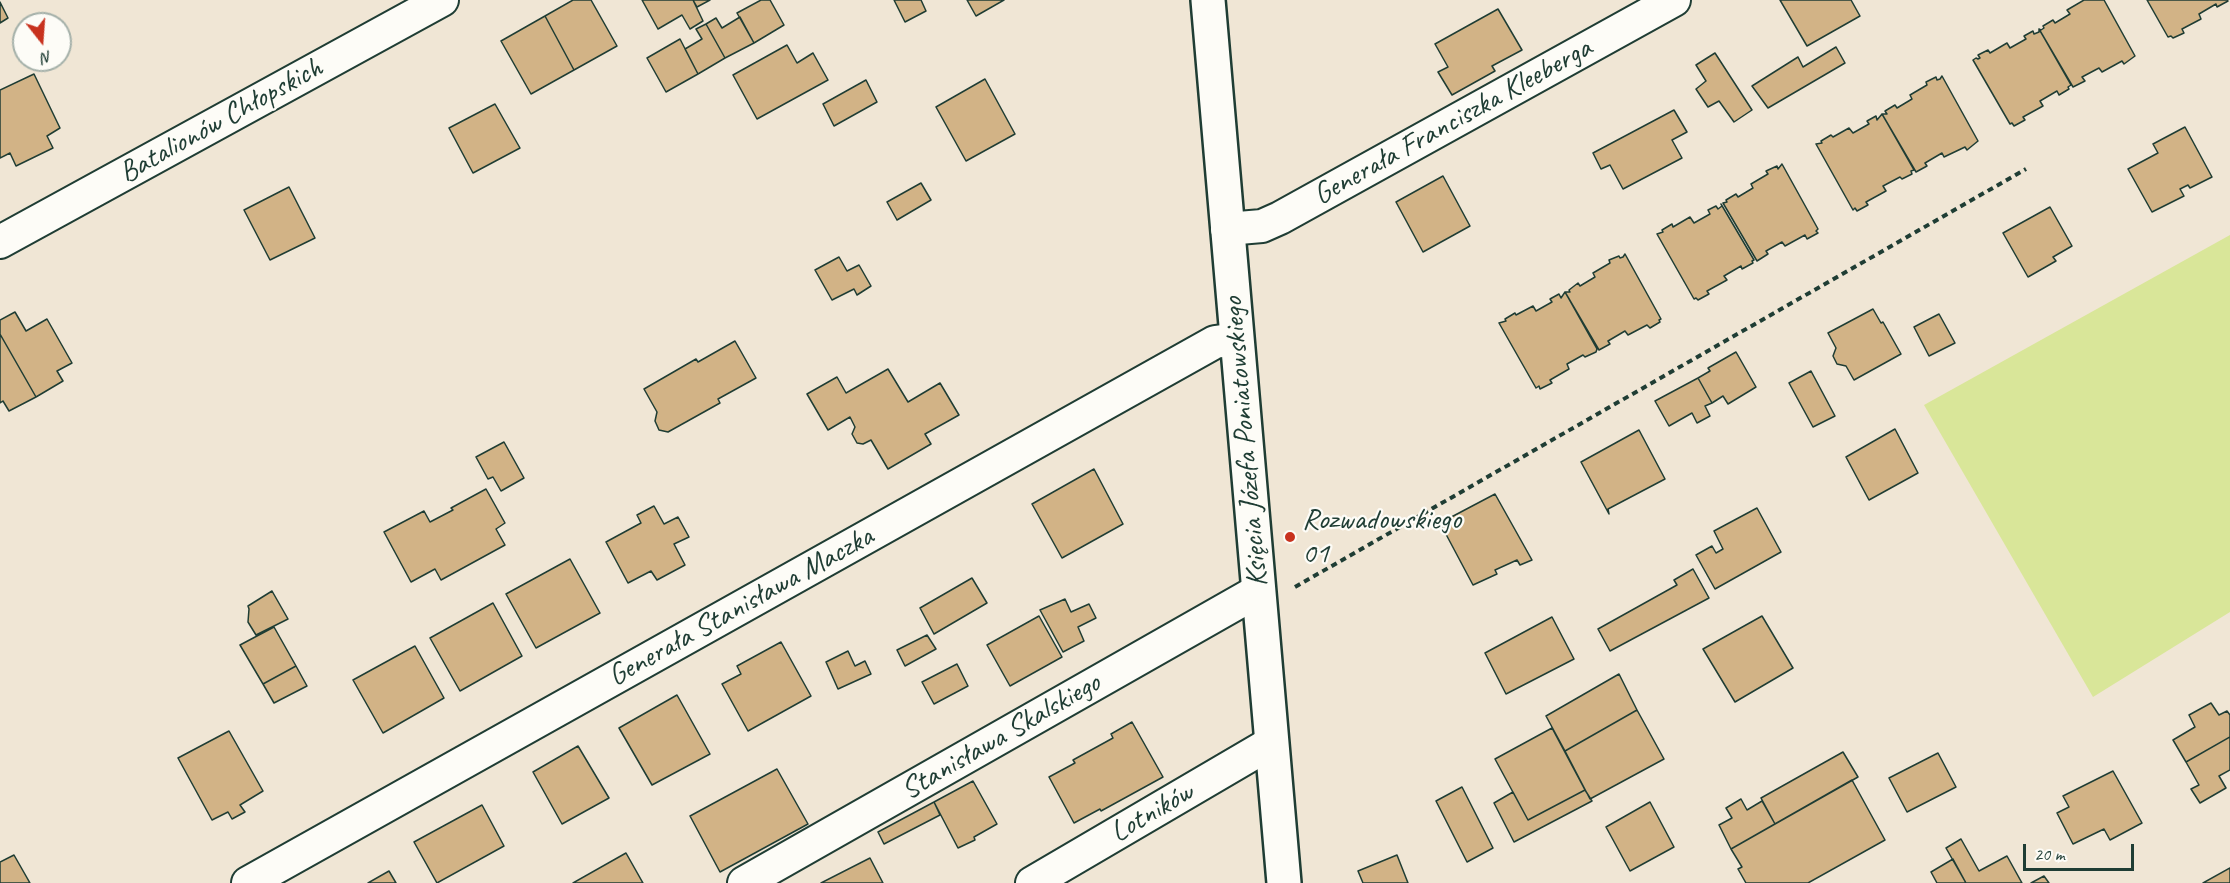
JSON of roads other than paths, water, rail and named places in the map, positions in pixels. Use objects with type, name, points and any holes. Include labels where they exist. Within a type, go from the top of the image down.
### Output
[{"type":"street","name":"Batalionów Chłopskich","points":[[0,242],[442,0]]},
{"type":"street","name":"Księcia Józefa Poniatowskiego","points":[[1208,0],[1284,883]]},
{"type":"street","name":"Generała Franciszka Kleeberga","points":[[1227,229],[1262,225],[1280,218],[1674,0]]},
{"type":"street","name":"Generała Stanisława Maczka","points":[[248,883],[1215,342],[1237,339]]},
{"type":"street","name":"Stanisława Skalskiego","points":[[744,883],[1259,598]]},
{"type":"street","name":"Lotników","points":[[1032,883],[1271,742]]},
{"type":"place","name":"Rozwadowskiego 01","points":[[1290,537]]}]
